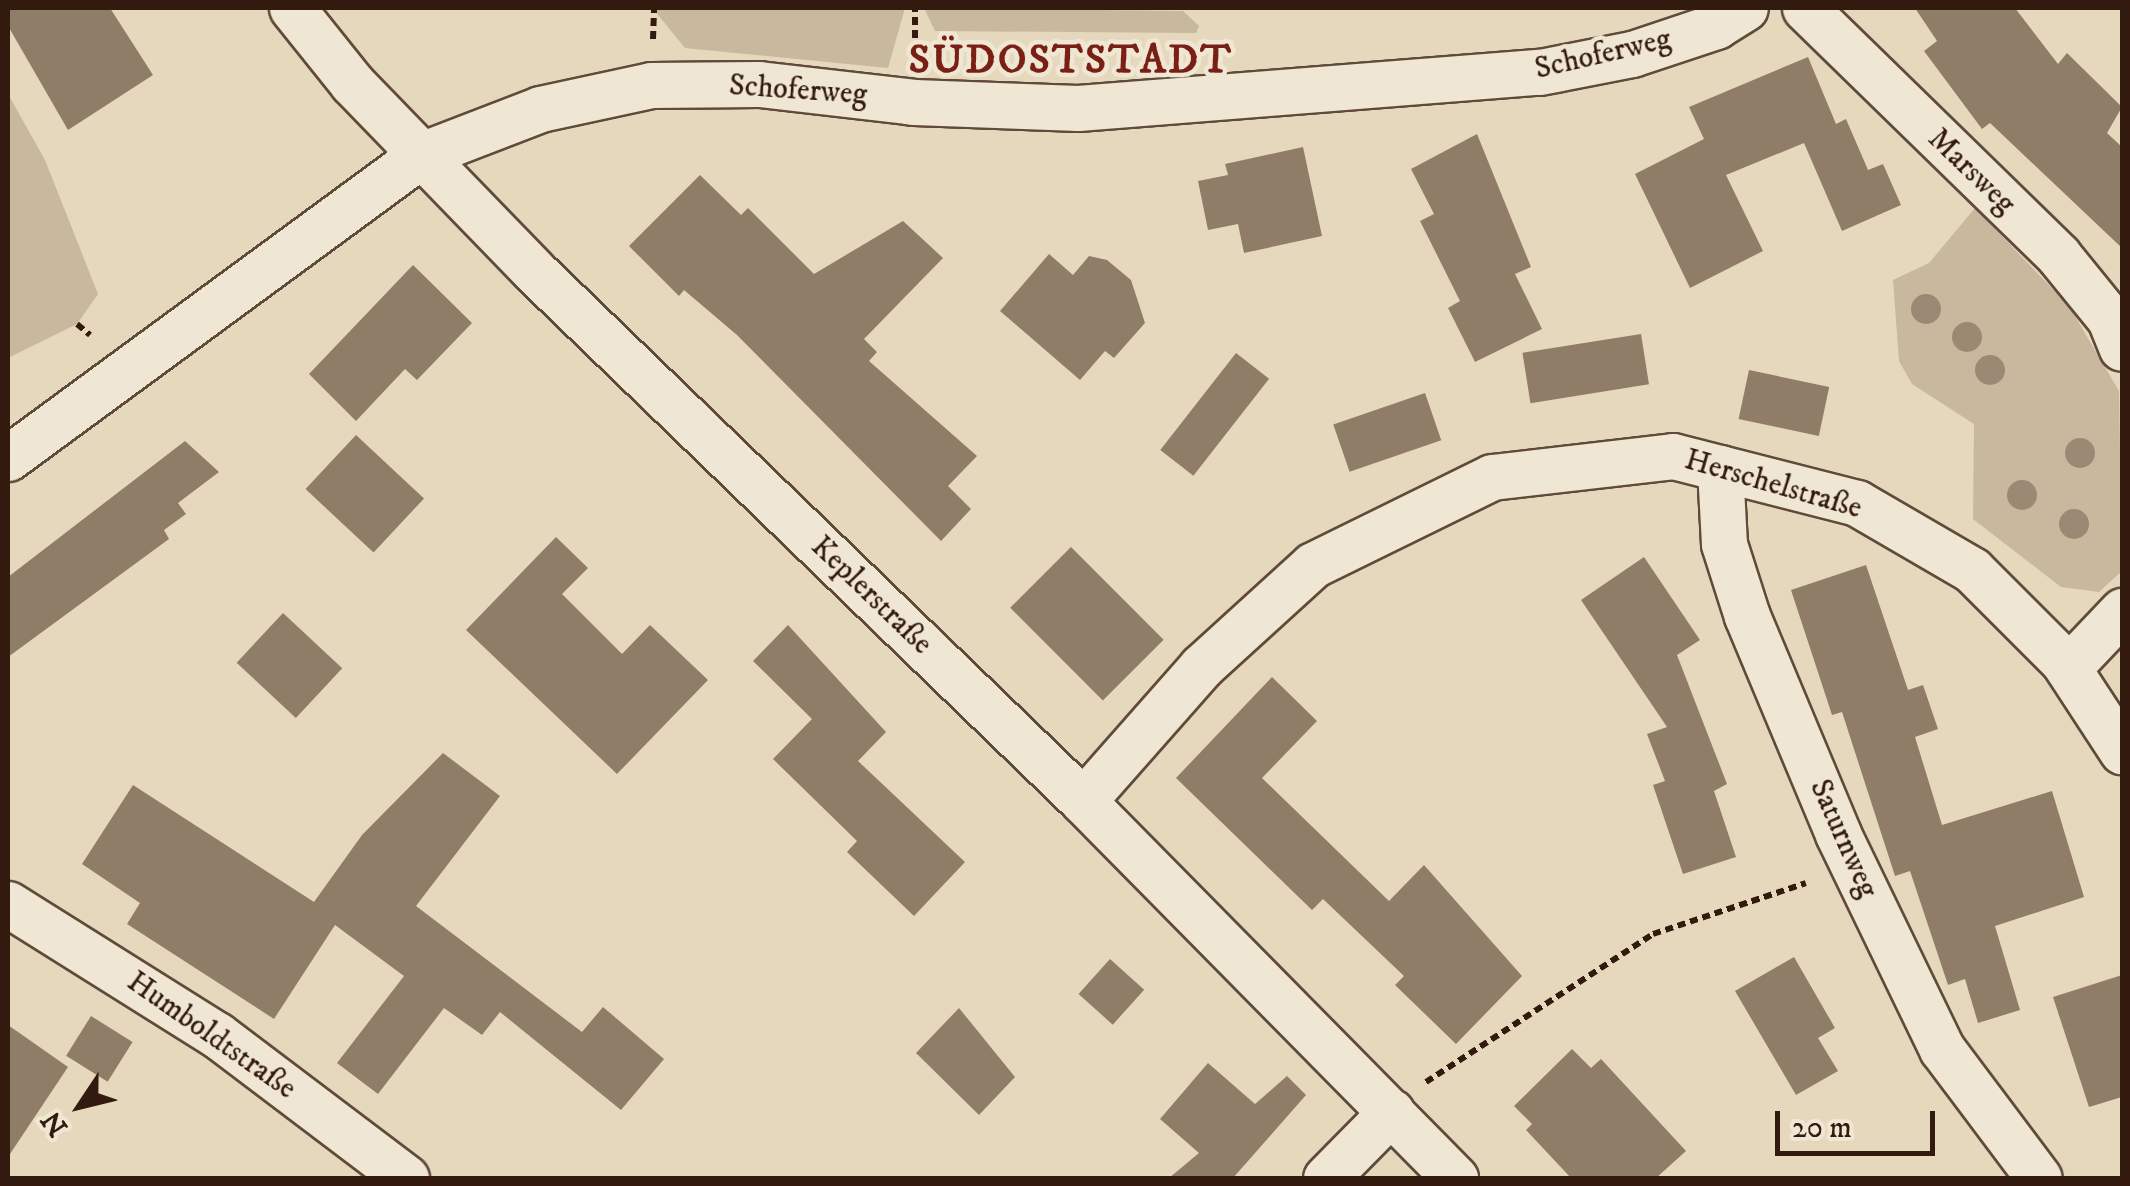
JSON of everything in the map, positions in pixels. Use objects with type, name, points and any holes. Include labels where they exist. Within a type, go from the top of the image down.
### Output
[{"type":"street","name":"Keplerstraße","points":[[292,8],[421,155],[1084,801],[1455,1178]]},
{"type":"street","name":"Schoferweg","points":[[8,458],[421,155],[540,110],[651,85],[760,84],[1024,106],[1202,100],[1540,72],[1632,54],[1716,26],[1745,8]]},
{"type":"street","name":"Marsweg","points":[[1806,8],[2058,255],[2110,319],[2122,348]]},
{"type":"street","name":"Herschelstraße","points":[[1084,801],[1201,667],[1313,565],[1492,477],[1673,456],[1856,502],[1972,570],[2068,668],[2122,752]]},
{"type":"street","name":"Saturnweg","points":[[1720,468],[1724,544],[1746,616],[1854,867],[1942,1049],[2039,1178]]},
{"type":"street","points":[[2068,668],[2122,611]]},
{"type":"street","name":"Humboldtstraße","points":[[8,904],[217,1035],[406,1178]]},
{"type":"street","points":[[1326,1178],[1387,1108]]},
{"type":"path","points":[[915,8],[915,17]]},
{"type":"path","points":[[1387,1108],[1457,1067],[1654,934],[1854,867]]},
{"type":"shaded area","points":[[905,8],[888,68],[685,48],[654,10]]},
{"type":"shaded area","points":[[924,8],[1183,11],[1199,26],[1196,33],[935,31]]},
{"type":"shaded area","points":[[8,94],[45,160],[98,294],[77,324],[8,358]]},
{"type":"shaded area","points":[[1975,208],[2069,306],[2119,391],[2122,571],[2099,592],[2061,587],[1973,519],[1974,424],[1912,384],[1899,361],[1893,280],[1929,263]]},
{"type":"building","points":[[8,8],[110,8],[153,75],[68,130],[8,26]]},
{"type":"building","points":[[1915,8],[2015,8],[2058,64],[2067,53],[2122,107],[2107,133],[2122,147],[2122,248],[1990,123],[1982,129],[1924,51],[1937,41]]},
{"type":"building","points":[[1808,57],[1836,124],[1846,119],[1868,170],[1883,164],[1901,205],[1842,231],[1804,143],[1726,175],[1763,251],[1690,288],[1635,174],[1704,139],[1689,107]]},
{"type":"building","points":[[1477,134],[1531,267],[1515,274],[1542,329],[1475,362],[1448,308],[1460,301],[1420,221],[1434,214],[1411,169]]},
{"type":"building","points":[[1303,147],[1322,236],[1244,253],[1238,224],[1208,230],[1198,181],[1228,175],[1225,164]]},
{"type":"building","points":[[700,175],[741,215],[748,208],[814,274],[903,221],[943,258],[864,339],[877,352],[869,361],[977,456],[948,486],[971,509],[941,541],[737,335],[684,290],[679,296],[629,246]]},
{"type":"building","points":[[1049,254],[1073,275],[1089,256],[1107,260],[1131,280],[1145,323],[1114,358],[1105,351],[1080,380],[1000,311]]},
{"type":"building","points":[[413,265],[472,323],[417,380],[405,369],[356,421],[309,374]]},
{"type":"building","points":[[1641,334],[1649,384],[1530,403],[1522,353]]},
{"type":"building","points":[[1236,353],[1269,379],[1193,476],[1160,450]]},
{"type":"building","points":[[1749,370],[1829,387],[1819,436],[1739,419]]},
{"type":"building","points":[[1425,393],[1441,440],[1350,472],[1333,425]]},
{"type":"building","points":[[356,435],[424,498],[374,553],[306,489]]},
{"type":"building","points":[[185,441],[219,472],[178,503],[186,514],[164,530],[169,539],[8,657],[8,577]]},
{"type":"building","points":[[556,537],[588,568],[562,594],[622,654],[650,625],[708,680],[617,774],[466,630]]},
{"type":"building","points":[[1071,547],[1164,640],[1103,700],[1010,608]]},
{"type":"building","points":[[1644,557],[1700,640],[1677,655],[1727,784],[1714,791],[1736,857],[1683,874],[1653,785],[1665,781],[1647,734],[1667,727],[1581,600]]},
{"type":"building","points":[[1866,565],[1908,690],[1923,685],[1938,729],[1915,737],[1942,825],[2052,791],[2084,897],[1995,926],[2020,1010],[1978,1023],[1965,979],[1948,985],[1910,871],[1895,876],[1842,712],[1832,715],[1791,590]]},
{"type":"building","points":[[283,613],[342,668],[296,718],[237,663]]},
{"type":"building","points":[[788,625],[886,732],[858,761],[965,862],[914,916],[847,852],[857,841],[773,759],[812,719],[753,661]]},
{"type":"building","points":[[1272,677],[1317,721],[1262,778],[1389,901],[1424,865],[1522,976],[1456,1044],[1395,985],[1404,976],[1323,899],[1312,910],[1176,778]]},
{"type":"building","points":[[443,753],[500,796],[416,906],[582,1032],[603,1007],[664,1059],[621,1110],[500,1012],[482,1035],[444,1008],[378,1094],[337,1063],[404,976],[335,925],[274,1019],[127,924],[140,903],[82,864],[133,785],[314,902],[362,835]]},
{"type":"building","points":[[1794,957],[1835,1028],[1818,1038],[1838,1071],[1796,1095],[1735,991]]},
{"type":"building","points":[[1110,959],[1144,990],[1113,1025],[1079,994]]},
{"type":"building","points":[[2122,975],[2122,1097],[2089,1107],[2053,997]]},
{"type":"building","points":[[959,1008],[1015,1077],[979,1115],[916,1053]]},
{"type":"building","points":[[91,1016],[133,1042],[108,1082],[66,1056]]},
{"type":"building","points":[[8,1025],[68,1067],[8,1157]]},
{"type":"building","points":[[1572,1049],[1591,1068],[1601,1059],[1686,1151],[1656,1178],[1571,1178],[1526,1130],[1532,1124],[1514,1106]]},
{"type":"building","points":[[1208,1063],[1255,1104],[1287,1076],[1306,1095],[1233,1178],[1169,1178],[1199,1153],[1160,1119]]},
{"type":"district","name":"SÜDOSTSTADT","points":[[1071,61]]}]
